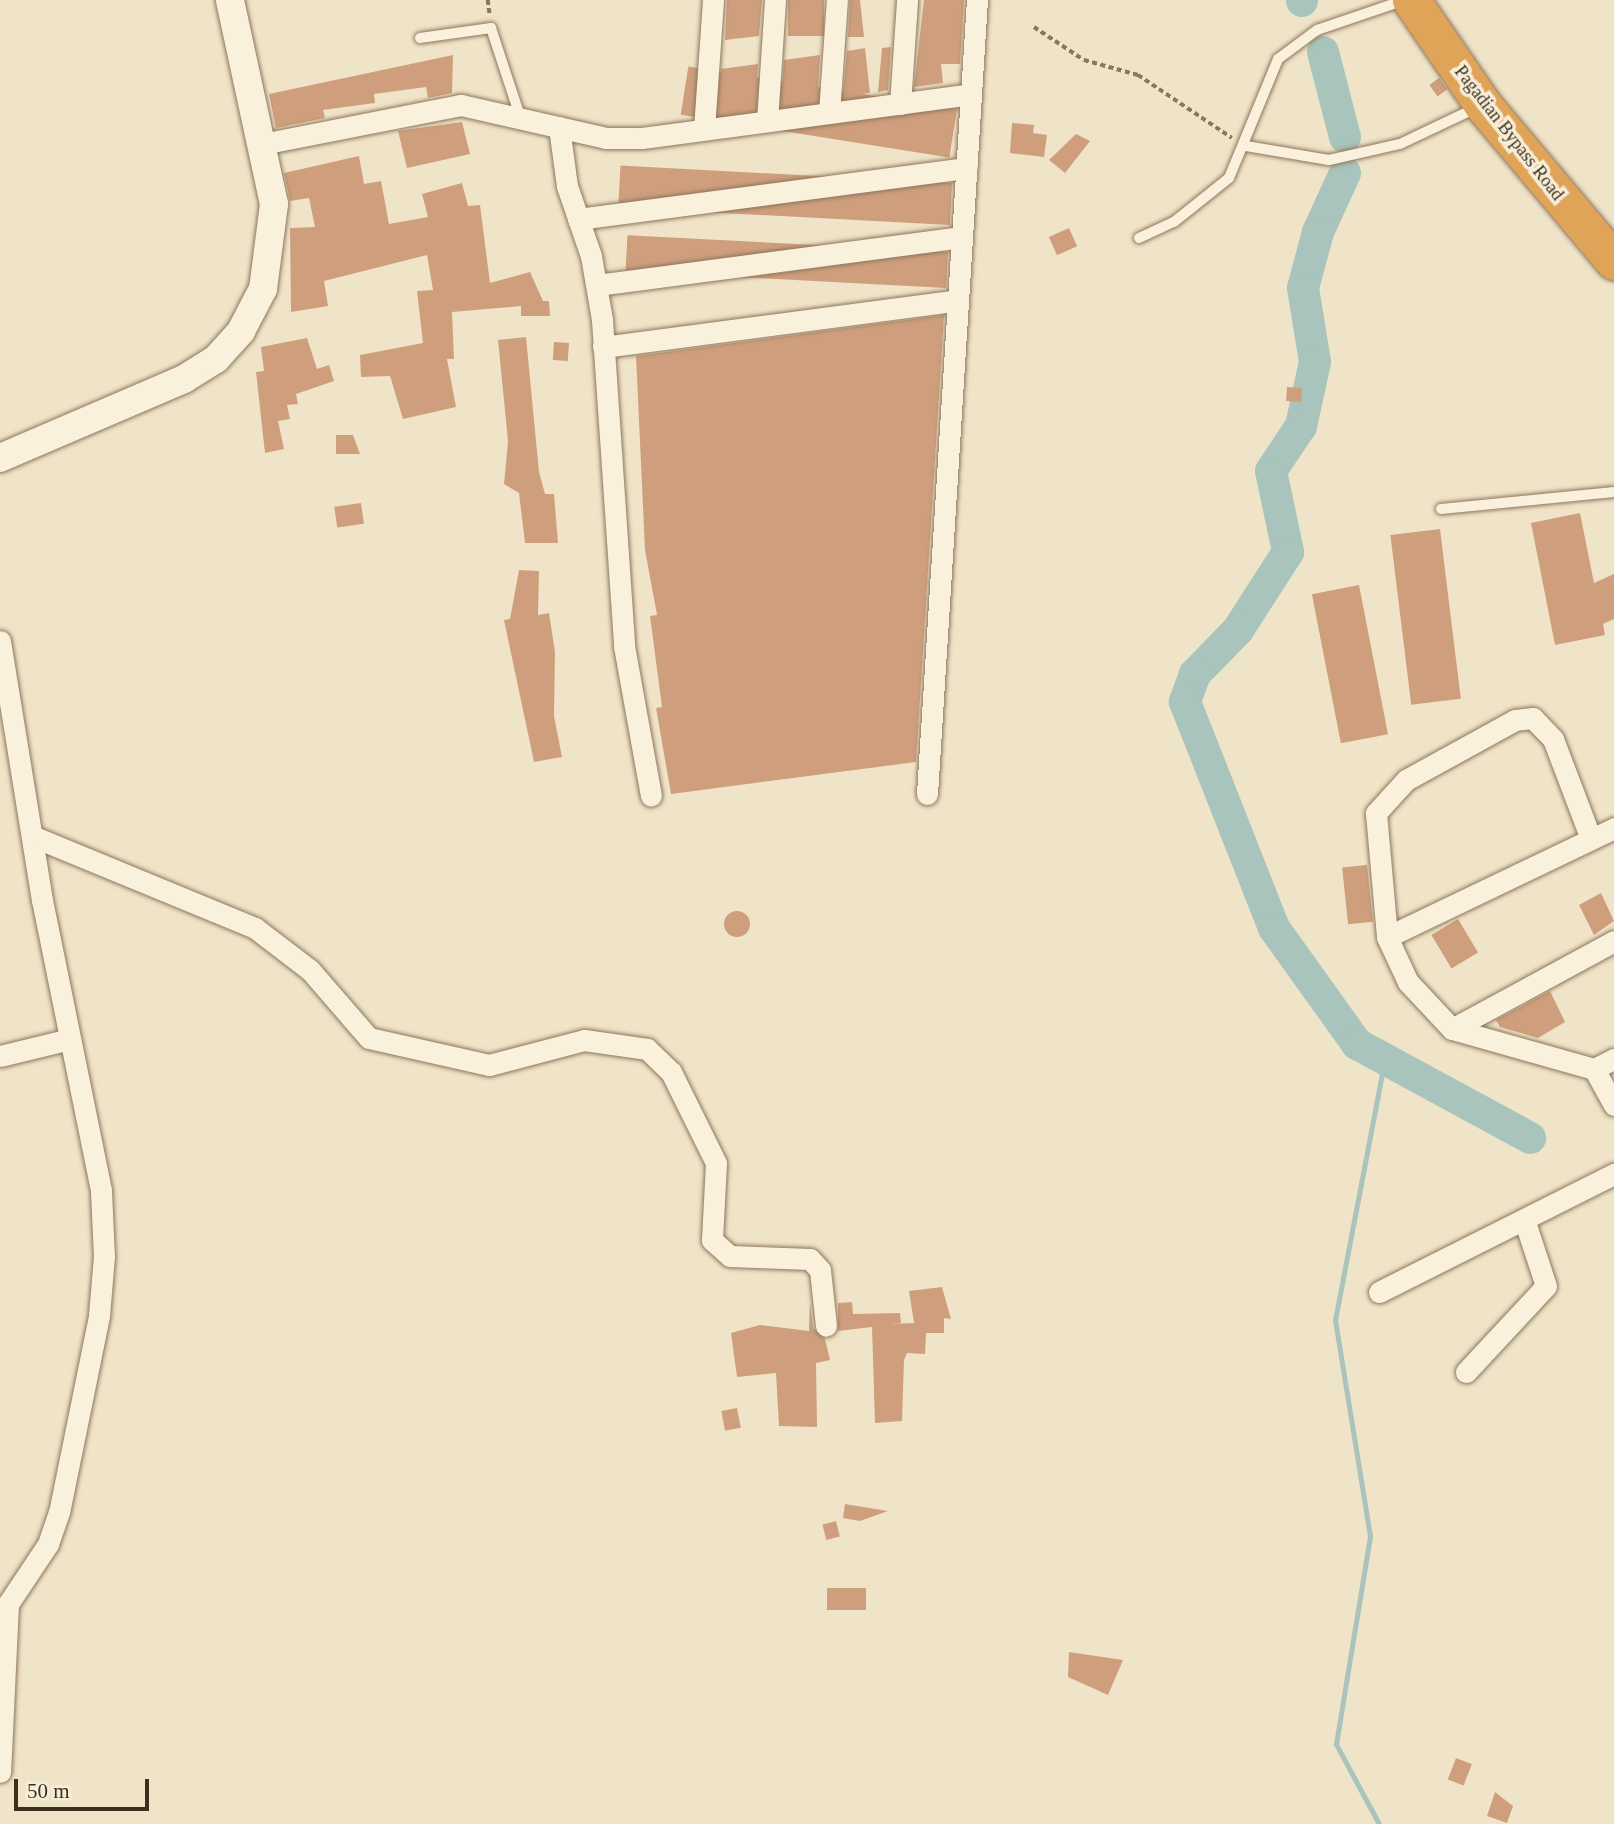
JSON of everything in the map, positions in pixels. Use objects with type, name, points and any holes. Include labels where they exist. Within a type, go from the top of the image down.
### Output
[{"type":"highway","name":"Pagadian Bypass Road","points":[[1411,0],[1483,105],[1614,261]]},
{"type":"street","points":[[0,458],[184,379],[216,359],[241,331],[262,289],[272,247],[274,204],[230,0]]},
{"type":"street","points":[[705,129],[713,0]]},
{"type":"street","points":[[767,121],[775,0]]},
{"type":"street","points":[[829,113],[837,0]]},
{"type":"street","points":[[900,104],[907,0]]},
{"type":"street","points":[[927,794],[977,0]]},
{"type":"street","points":[[262,144],[461,105],[519,114],[607,138],[705,129],[971,94]]},
{"type":"street","points":[[559,127],[578,219],[597,285],[624,646],[651,796]]},
{"type":"street","points":[[578,219],[967,168]]},
{"type":"street","points":[[597,285],[962,237]]},
{"type":"street","points":[[603,347],[958,300]]},
{"type":"street","points":[[0,641],[70,1039],[101,1191],[99,1316],[59,1511],[48,1544],[8,1604],[0,1772]]},
{"type":"street","points":[[1591,839],[1548,732],[1533,718],[1516,720],[1406,780],[1376,813],[1387,937],[1408,982],[1452,1029],[1594,1069],[1614,1059]]},
{"type":"street","points":[[1387,937],[1614,828]]},
{"type":"street","points":[[33,836],[255,928],[310,970],[369,1038],[489,1065],[584,1040],[647,1049],[671,1072],[716,1163],[712,1240],[730,1256],[810,1259],[820,1270],[825,1326]]},
{"type":"street","points":[[1452,1029],[1614,941]]},
{"type":"street","points":[[0,1056],[70,1039]]},
{"type":"street","points":[[1594,1069],[1614,1105]]},
{"type":"street","points":[[1379,1292],[1525,1222],[1614,1174]]},
{"type":"street","points":[[1466,1371],[1546,1286],[1525,1222]]},
{"type":"lane","points":[[1139,238],[1200,205],[1228,178],[1246,146],[1278,58],[1317,30],[1405,0]]},
{"type":"lane","points":[[420,38],[491,28],[519,114]]},
{"type":"lane","points":[[1246,146],[1329,160],[1400,144],[1483,105]]},
{"type":"lane","points":[[1441,509],[1614,492]]},
{"type":"path","points":[[1034,27],[1084,60],[1165,90],[1246,146]]},
{"type":"building","points":[[727,0],[762,0],[759,36],[725,40]]},
{"type":"building","points":[[788,0],[824,0],[824,36],[788,36]]},
{"type":"building","points":[[850,0],[860,0],[864,37],[848,37]]},
{"type":"building","points":[[924,0],[964,0],[960,64],[941,64],[943,83],[914,87]]},
{"type":"building","points":[[891,47],[888,90],[878,92],[882,48]]},
{"type":"building","points":[[865,48],[870,93],[843,96],[847,51]]},
{"type":"building","points":[[453,55],[452,93],[428,98],[426,87],[374,94],[375,103],[323,110],[325,118],[276,128],[269,94]]},
{"type":"building","points":[[820,55],[817,101],[781,105],[784,60]]},
{"type":"building","points":[[758,64],[755,109],[727,113],[721,69]]},
{"type":"building","points":[[688,66],[957,109],[949,157],[681,115]]},
{"type":"building","points":[[1439,78],[1447,89],[1438,96],[1429,85]]},
{"type":"building","points":[[462,122],[470,154],[407,168],[398,131]]},
{"type":"building","points":[[1012,123],[1034,125],[1033,133],[1047,135],[1044,157],[1010,153]]},
{"type":"building","points":[[1076,134],[1090,141],[1065,173],[1049,160]]},
{"type":"building","points":[[359,156],[364,184],[381,181],[389,224],[428,217],[422,194],[462,183],[468,206],[480,205],[490,283],[530,272],[543,301],[549,301],[550,316],[521,316],[521,306],[452,312],[454,359],[447,359],[456,407],[403,419],[390,376],[361,377],[360,355],[423,343],[417,291],[433,290],[427,255],[324,281],[328,306],[291,312],[290,228],[315,227],[309,198],[290,201],[284,173]]},
{"type":"building","points":[[620,166],[952,183],[950,225],[618,208]]},
{"type":"building","points":[[1069,228],[1077,246],[1057,255],[1049,237]]},
{"type":"building","points":[[627,235],[948,252],[946,288],[626,271]]},
{"type":"building","points":[[944,315],[916,762],[671,794],[656,708],[662,707],[650,616],[657,615],[645,550],[636,356]]},
{"type":"building","points":[[526,337],[539,472],[545,494],[554,494],[558,543],[525,543],[519,493],[504,484],[508,441],[498,340]]},
{"type":"building","points":[[307,338],[317,369],[329,365],[334,381],[296,394],[298,404],[287,405],[290,419],[278,421],[284,449],[265,453],[256,372],[264,371],[261,347]]},
{"type":"building","points":[[554,342],[569,343],[568,361],[553,360]]},
{"type":"building","points":[[1287,387],[1302,388],[1301,402],[1286,401]]},
{"type":"building","points":[[336,435],[353,435],[360,454],[336,454]]},
{"type":"building","points":[[361,503],[364,524],[337,528],[334,507]]},
{"type":"building","points":[[1580,513],[1594,583],[1614,574],[1614,619],[1603,624],[1605,635],[1555,645],[1531,523]]},
{"type":"building","points":[[1440,529],[1461,699],[1411,705],[1390,535]]},
{"type":"building","points":[[519,570],[539,571],[538,615],[549,613],[555,652],[554,716],[562,757],[534,762],[504,620],[510,619]]},
{"type":"building","points":[[1359,585],[1388,734],[1341,743],[1312,594]]},
{"type":"building","points":[[1367,865],[1373,922],[1348,924],[1342,868]]},
{"type":"building","points":[[1601,893],[1614,921],[1594,935],[1579,905]]},
{"type":"building","points":[[737,911],[746,915],[750,924],[746,933],[737,937],[728,933],[724,924],[728,915]]},
{"type":"building","points":[[1458,919],[1478,952],[1452,968],[1431,935]]},
{"type":"building","points":[[1550,991],[1565,1022],[1538,1038],[1500,1027],[1496,1020]]},
{"type":"building","points":[[942,1287],[951,1319],[944,1318],[944,1333],[926,1333],[925,1354],[907,1353],[904,1360],[902,1421],[875,1423],[872,1327],[838,1331],[838,1303],[852,1302],[853,1314],[900,1313],[901,1323],[889,1324],[914,1323],[909,1291]]},
{"type":"building","points":[[810,1303],[813,1328],[825,1339],[830,1360],[816,1363],[817,1427],[779,1426],[776,1373],[737,1377],[731,1333],[760,1325],[809,1331]]},
{"type":"building","points":[[737,1408],[741,1428],[725,1431],[721,1411]]},
{"type":"building","points":[[845,1504],[888,1511],[860,1521],[843,1518]]},
{"type":"building","points":[[836,1521],[840,1537],[826,1540],[822,1524]]},
{"type":"building","points":[[827,1588],[866,1588],[866,1610],[827,1610]]},
{"type":"building","points":[[1069,1652],[1123,1660],[1108,1695],[1068,1677]]},
{"type":"building","points":[[1456,1758],[1472,1764],[1464,1786],[1448,1779]]},
{"type":"building","points":[[1495,1792],[1513,1806],[1507,1823],[1487,1816]]},
{"type":"waterway","points":[[1323,52],[1345,137]]},
{"type":"waterway","points":[[1345,173],[1318,232],[1303,288],[1315,362],[1301,426],[1271,471],[1288,552],[1238,630],[1195,674],[1185,702],[1274,928],[1357,1044],[1530,1138]]},
{"type":"waterway","points":[[1379,1824],[1336,1744],[1370,1536],[1335,1320],[1385,1059]]}]
